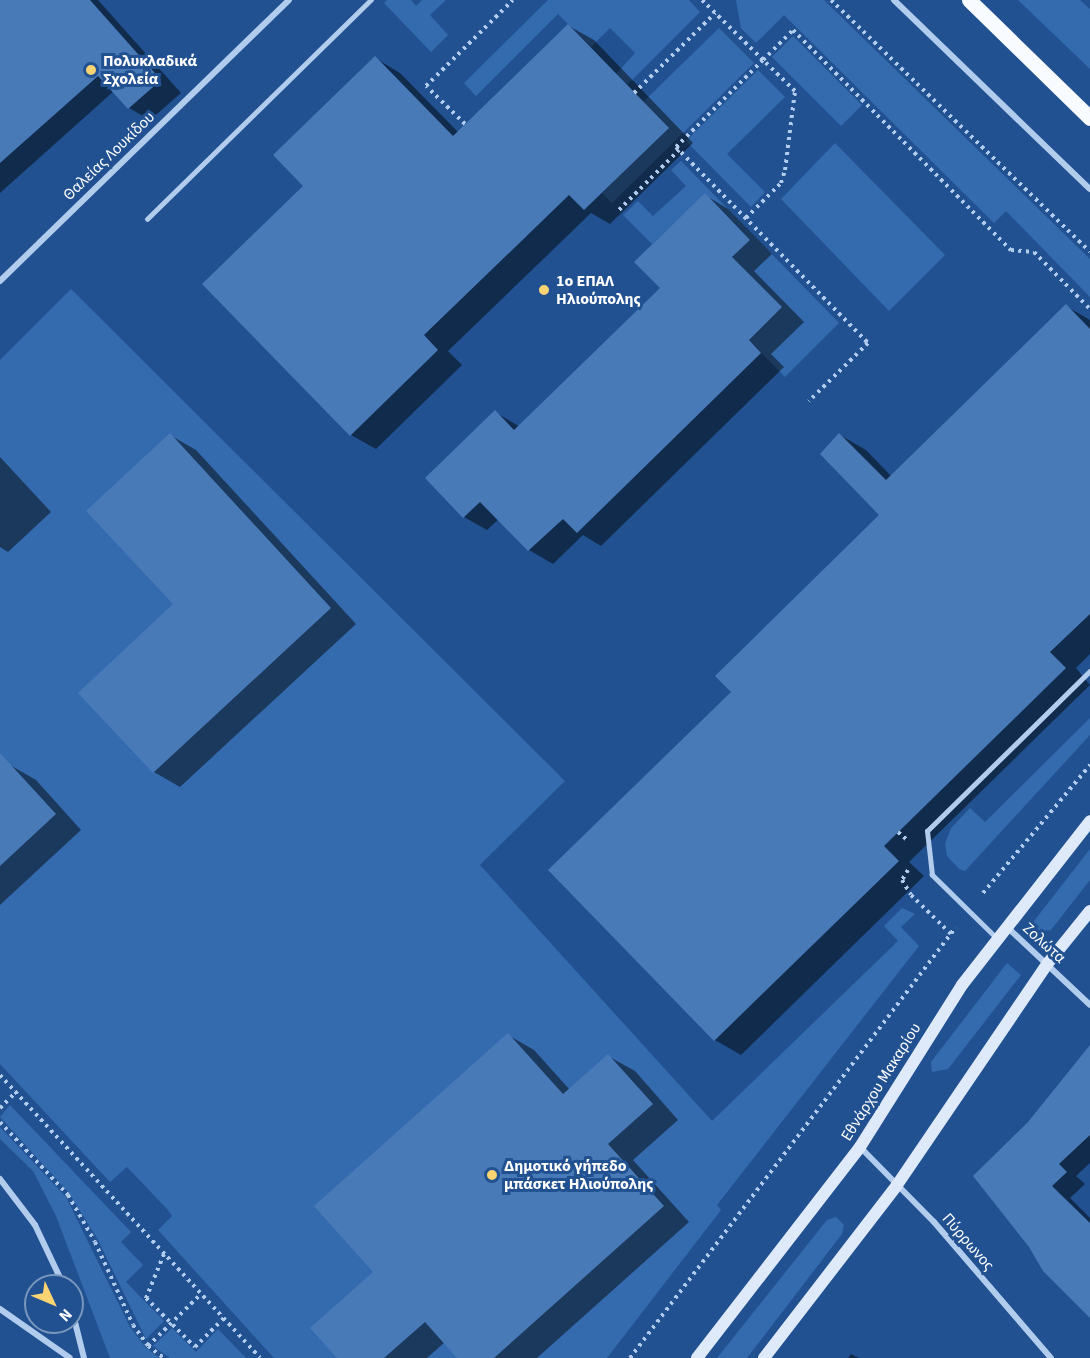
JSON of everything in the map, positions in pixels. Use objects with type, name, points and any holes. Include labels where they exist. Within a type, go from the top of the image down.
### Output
[{"type":"main road","points":[[969,0],[1090,118]]},
{"type":"street","name":"Θαλείας Λουκίδου","points":[[0,281],[289,0]]},
{"type":"street","points":[[894,0],[1090,189]]},
{"type":"street","name":"Εθνάρχου Μακαρίου","points":[[697,1358],[860,1147],[962,985],[1005,926],[1090,821]]},
{"type":"street","points":[[764,1358],[897,1185],[1048,963],[1090,910]]},
{"type":"street","name":"Ζολώτα","points":[[1005,926],[1048,963],[1090,1005]]},
{"type":"street","name":"Πύρρωνος","points":[[860,1147],[1052,1358]]},
{"type":"street","points":[[0,1179],[34,1225],[58,1274]]},
{"type":"street","points":[[0,1309],[70,1358]]},
{"type":"street","points":[[78,1334],[84,1358]]},
{"type":"lane","points":[[147,219],[372,0]]},
{"type":"lane","points":[[996,938],[932,875],[927,831],[1090,671]]},
{"type":"path","points":[[465,124],[426,86],[513,0]]},
{"type":"path","points":[[702,0],[795,91],[781,183],[746,218]]},
{"type":"path","points":[[831,0],[1090,252]]},
{"type":"path","points":[[634,93],[715,13]]},
{"type":"path","points":[[808,401],[868,343],[676,147],[793,30],[1011,250],[1034,252],[1090,309]]},
{"type":"path","points":[[619,210],[680,150]]},
{"type":"path","points":[[630,1358],[969,911],[1090,765]]},
{"type":"path","points":[[0,1075],[260,1358]]},
{"type":"path","points":[[0,1108],[16,1092]]},
{"type":"path","points":[[0,1122],[68,1195],[95,1242],[133,1325],[148,1346],[164,1358]]},
{"type":"path","points":[[165,1254],[146,1298],[195,1347],[224,1318]]},
{"type":"path","points":[[148,1346],[201,1294]]},
{"type":"shaded area","points":[[387,0],[411,0],[416,6],[422,0],[446,0],[430,15],[448,35],[431,52],[384,3]]},
{"type":"shaded area","points":[[548,0],[689,0],[700,12],[627,85],[616,74],[635,53],[610,28],[591,47],[558,14],[476,96],[464,83]]},
{"type":"shaded area","points":[[736,0],[824,0],[1090,259],[1090,297],[1006,211],[994,223],[784,15],[756,43],[741,28]]},
{"type":"shaded area","points":[[1018,0],[1080,0],[1090,9],[1090,69]]},
{"type":"shaded area","points":[[719,28],[754,63],[612,203],[602,193],[668,128],[643,102]]},
{"type":"shaded area","points":[[793,36],[862,105],[841,126],[772,57]]},
{"type":"shaded area","points":[[758,70],[785,97],[727,154],[765,192],[751,207],[686,141]]},
{"type":"shaded area","points":[[835,143],[945,255],[889,311],[781,199]]},
{"type":"shaded area","points":[[681,161],[839,323],[785,377],[749,340],[781,307],[732,257],[750,240],[705,194],[652,244],[623,215],[638,201],[653,216],[686,186],[671,170]]},
{"type":"shaded area","points":[[71,289],[565,781],[480,865],[712,1121],[898,941],[884,926],[902,908],[915,914],[901,927],[919,946],[717,1205],[721,1210],[607,1358],[274,1358],[158,1230],[172,1216],[167,1209],[127,1167],[110,1182],[0,1064],[0,360]]},
{"type":"shaded area","points":[[1090,718],[1090,735],[965,871],[959,869],[947,856],[945,844],[951,828],[970,808],[985,822]]},
{"type":"shaded area","points":[[1090,849],[1090,880],[1051,930],[1035,932],[1034,921]]},
{"type":"shaded area","points":[[1007,963],[1021,975],[948,1069],[932,1072],[931,1062]]},
{"type":"shaded area","points":[[10,1105],[131,1232],[121,1242],[143,1265],[126,1282],[164,1321],[146,1339],[98,1240],[69,1193],[0,1117]]},
{"type":"shaded area","points":[[0,1127],[66,1197],[130,1327],[146,1348],[160,1358],[110,1358],[84,1290],[84,1274],[78,1274],[56,1216],[33,1171],[0,1139]]},
{"type":"shaded area","points":[[836,1217],[844,1225],[842,1234],[747,1358],[717,1358],[827,1220]]},
{"type":"shaded area","points":[[172,1328],[196,1352],[218,1329],[246,1358],[170,1358],[153,1346]]},
{"type":"building","points":[[0,0],[90,0],[161,80],[128,109],[98,76],[0,163]]},
{"type":"building","points":[[568,24],[669,128],[584,210],[569,195],[424,335],[438,350],[350,436],[202,284],[303,186],[273,155],[375,56],[453,136]]},
{"type":"building","points":[[705,193],[750,240],[732,257],[782,307],[749,340],[761,353],[577,533],[563,519],[528,551],[480,502],[463,518],[425,478],[495,410],[514,430],[660,288],[634,262]]},
{"type":"building","points":[[1066,304],[1090,329],[1090,614],[1050,652],[1066,668],[884,846],[899,861],[714,1041],[548,870],[731,692],[715,676],[879,515],[820,454],[839,433],[886,480]]},
{"type":"building","points":[[170,433],[331,608],[153,773],[78,693],[173,604],[86,511]]},
{"type":"building","points":[[0,753],[56,814],[0,866]]},
{"type":"building","name":"Δημοτικό γήπεδο μπάσκετ Ηλιούπολης","points":[[508,1033],[563,1094],[608,1054],[653,1104],[608,1144],[664,1206],[494,1358],[457,1358],[425,1322],[384,1358],[337,1358],[310,1328],[373,1272],[314,1206]]},
{"type":"building","points":[[1090,1045],[1090,1135],[1059,1164],[1067,1172],[1052,1186],[1090,1223],[1090,1318],[1043,1271],[1029,1247],[973,1176],[1028,1122]]},
{"type":"place","name":"Πολυκλαδικά Σχολεία","points":[[91,70]]},
{"type":"place","name":"1ο ΕΠΑΛ Ηλιούπολης","points":[[544,290]]},
{"type":"place","name":"Δημοτικό γήπεδο μπάσκετ Ηλιούπολης","points":[[492,1175]]}]
